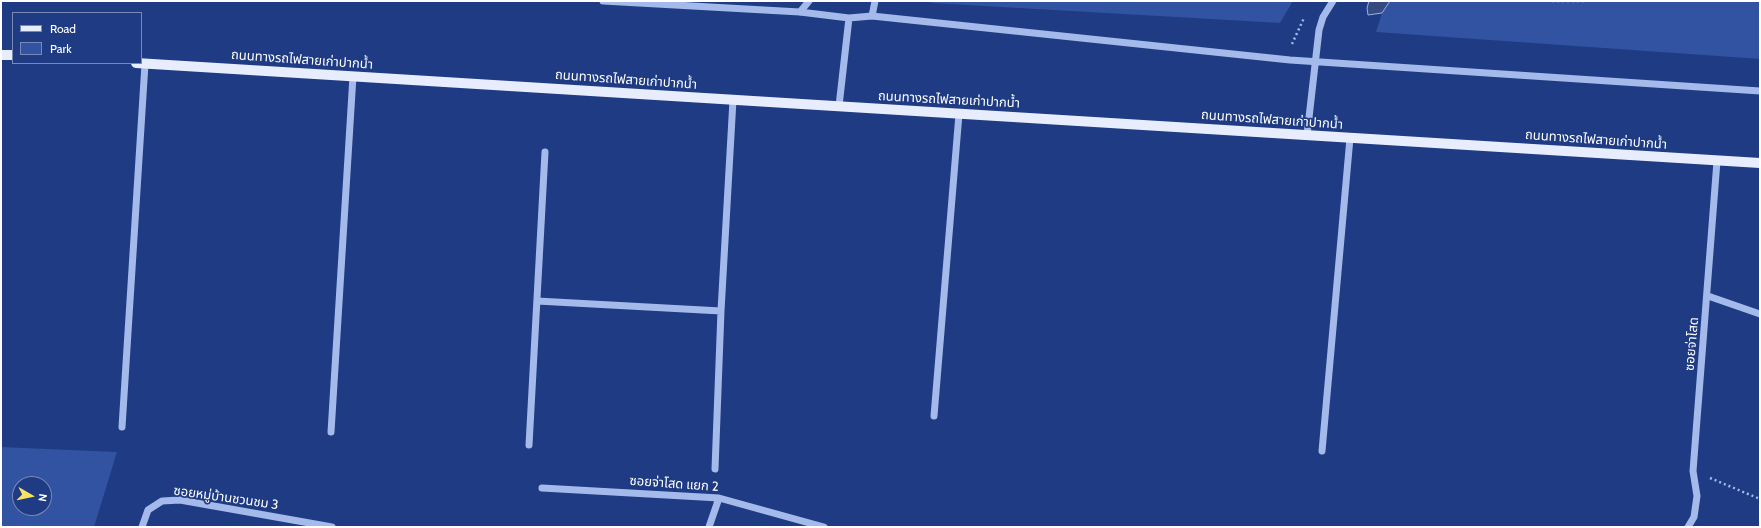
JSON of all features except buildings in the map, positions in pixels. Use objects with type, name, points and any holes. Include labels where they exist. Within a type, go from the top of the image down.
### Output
[{"type":"main road","points":[[1,55],[12,56]]},
{"type":"main road","name":"ถนนทางรถไฟสายเก่าปากน้ำ","points":[[142,63],[1760,163]]},
{"type":"street","points":[[603,1],[800,12],[849,18],[872,16],[1290,60],[1760,91]]},
{"type":"street","points":[[800,12],[809,1]]},
{"type":"street","points":[[872,16],[875,1]]},
{"type":"street","points":[[1307,135],[1315,61],[1323,17],[1333,1]]},
{"type":"street","points":[[838,106],[849,18]]},
{"type":"street","points":[[122,427],[140,64]]},
{"type":"street","points":[[331,432],[353,76]]},
{"type":"street","points":[[715,469],[721,311],[733,100]]},
{"type":"street","points":[[934,416],[959,114]]},
{"type":"street","points":[[1322,451],[1350,138]]},
{"type":"street","points":[[529,445],[545,152]]},
{"type":"street","name":"ซอยจ่าโสด","points":[[1688,527],[1694,517],[1697,496],[1693,471],[1708,296],[1717,160]]},
{"type":"street","points":[[1708,296],[1760,314]]},
{"type":"street","points":[[537,301],[721,311]]},
{"type":"street","name":"ซอยจ่าโสด แยก 2","points":[[542,488],[719,498],[824,527]]},
{"type":"street","points":[[709,527],[719,498]]},
{"type":"street","name":"ซอยหมู่บ้านชวนชม 3","points":[[142,527],[148,510],[162,501],[180,500],[332,527]]},
{"type":"path","points":[[1552,1],[1586,1]]},
{"type":"path","points":[[1290,60],[1293,40],[1308,12]]},
{"type":"path","points":[[1693,471],[1760,499]]},
{"type":"green space","points":[[930,1],[1293,1],[1280,23],[932,3]]},
{"type":"green space","points":[[1390,1],[1760,1],[1760,59],[1376,32],[1382,13]]},
{"type":"green space","points":[[1,447],[117,452],[94,527],[1,527]]},
{"type":"shaded area","points":[[1369,1],[1390,1],[1382,13],[1368,15],[1367,8]]}]
